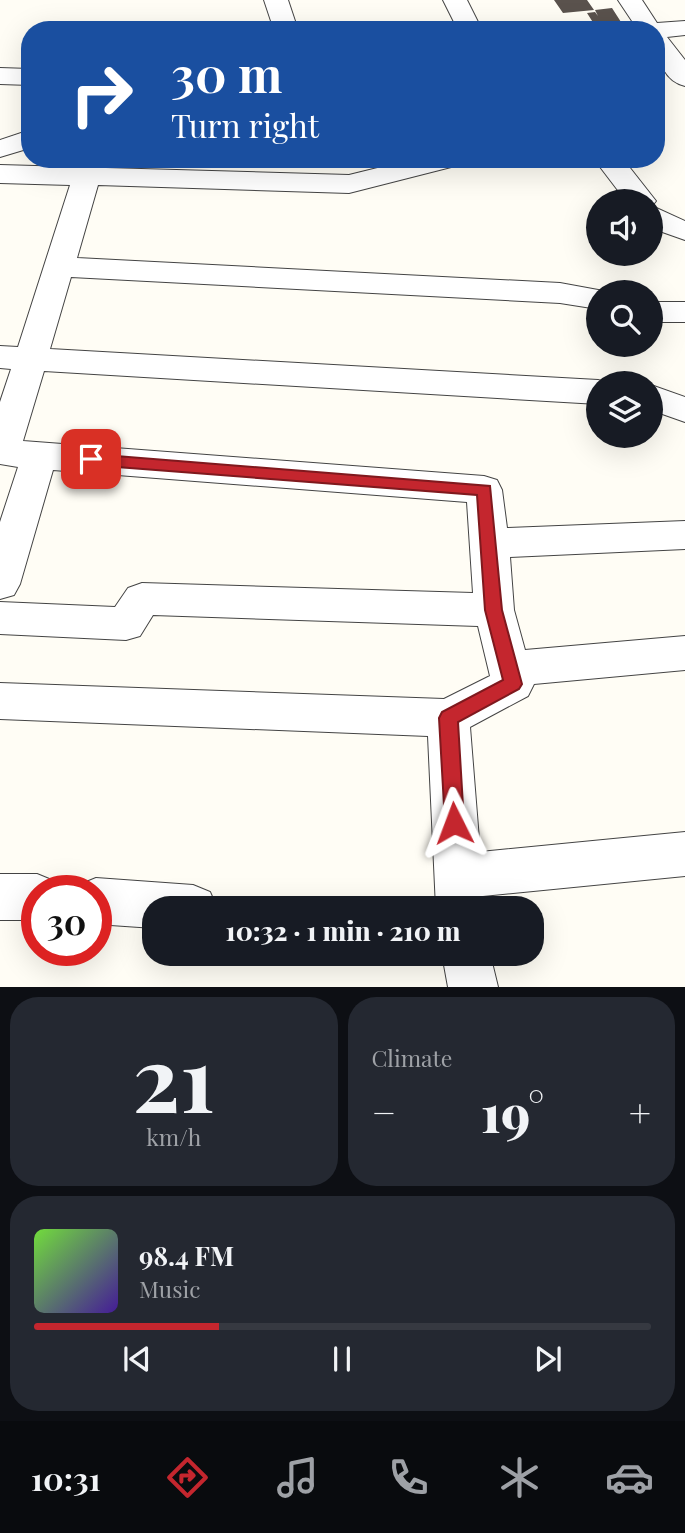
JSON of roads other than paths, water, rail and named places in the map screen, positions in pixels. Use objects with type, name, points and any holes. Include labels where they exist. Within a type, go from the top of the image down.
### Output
[{"type":"street","points":[[276,0],[283,21]]},
{"type":"street","points":[[455,0],[466,21]]},
{"type":"street","points":[[630,0],[644,21]]},
{"type":"street","points":[[665,29],[685,28]]},
{"type":"street","points":[[665,50],[685,78]]},
{"type":"street","points":[[0,76],[21,77]]},
{"type":"street","points":[[0,149],[21,141]]},
{"type":"street","points":[[0,174],[349,184],[413,168]]},
{"type":"street","points":[[615,168],[632,189]]},
{"type":"street","points":[[0,701],[448,718],[513,684],[494,610],[491,543],[484,490],[1,452],[15,358],[59,267],[86,178]]},
{"type":"street","points":[[663,222],[685,231]]},
{"type":"street","points":[[59,267],[546,292],[586,297]]},
{"type":"street","points":[[663,312],[685,312]]},
{"type":"street","points":[[15,358],[586,391]]},
{"type":"street","points":[[663,402],[685,410]]},
{"type":"street","points":[[0,584],[38,456]]},
{"type":"street","points":[[491,543],[685,535]]},
{"type":"street","points":[[0,618],[126,624],[142,600],[494,610]]},
{"type":"street","points":[[509,669],[685,653]]},
{"type":"street","points":[[448,718],[459,892],[685,854]]},
{"type":"street","points":[[0,897],[21,897]]},
{"type":"street","points":[[112,902],[142,904]]},
{"type":"street","points":[[468,966],[472,987]]}]
